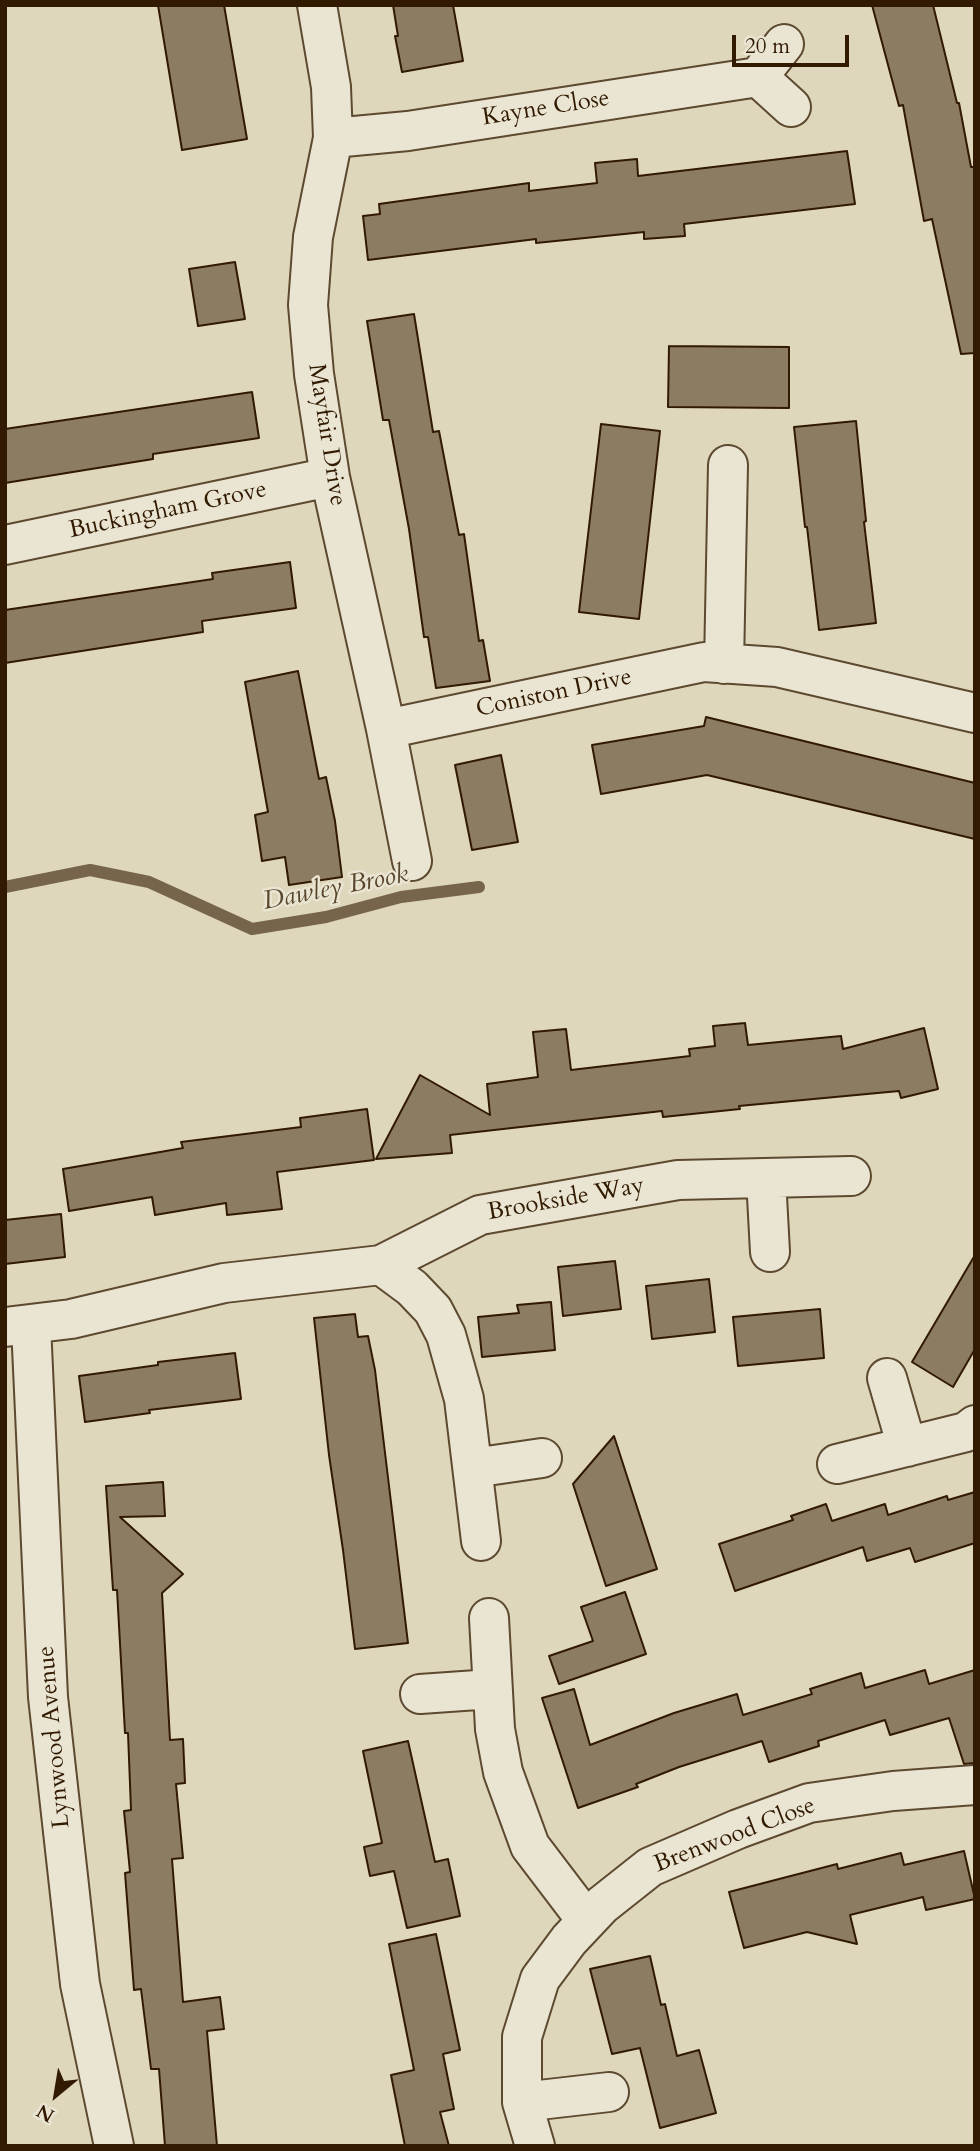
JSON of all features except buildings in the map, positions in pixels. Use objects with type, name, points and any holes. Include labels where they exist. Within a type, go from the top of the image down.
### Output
[{"type":"street","name":"Mayfair Drive","points":[[317,5],[331,87],[333,138],[313,237],[308,305],[314,374],[330,477],[412,860]]},
{"type":"street","points":[[784,44],[758,77],[791,107]]},
{"type":"street","name":"Kayne Close","points":[[333,138],[408,131],[758,77]]},
{"type":"street","points":[[723,664],[728,465]]},
{"type":"street","name":"Buckingham Grove","points":[[5,545],[330,477]]},
{"type":"street","name":"Coniston Drive","points":[[386,729],[704,662],[777,667],[975,713]]},
{"type":"street","name":"Brookside Way","points":[[18,1326],[71,1319],[224,1283],[381,1265],[480,1215],[678,1180],[851,1176]]},
{"type":"street","points":[[766,1178],[770,1252]]},
{"type":"street","points":[[381,1265],[412,1287],[433,1310],[446,1335],[464,1399],[481,1541]]},
{"type":"street","name":"Lynwood Avenue","points":[[18,1326],[48,1697],[80,1984],[114,2146]]},
{"type":"street","points":[[887,1378],[906,1447]]},
{"type":"street","points":[[837,1464],[966,1432],[975,1425]]},
{"type":"street","points":[[473,1468],[542,1458]]},
{"type":"street","points":[[489,1618],[495,1729],[503,1772],[530,1846],[587,1921]]},
{"type":"street","points":[[420,1694],[492,1689]]},
{"type":"street","name":"Brenwood Close","points":[[535,2146],[522,2102],[522,2037],[540,1979],[569,1940],[602,1905],[650,1867],[738,1829],[809,1803],[893,1791],[975,1784]]},
{"type":"street","points":[[522,2102],[609,2092]]},
{"type":"waterway","name":"Dawley Brook","points":[[5,887],[90,870],[149,882],[252,929],[326,917],[401,897],[479,887]]}]
